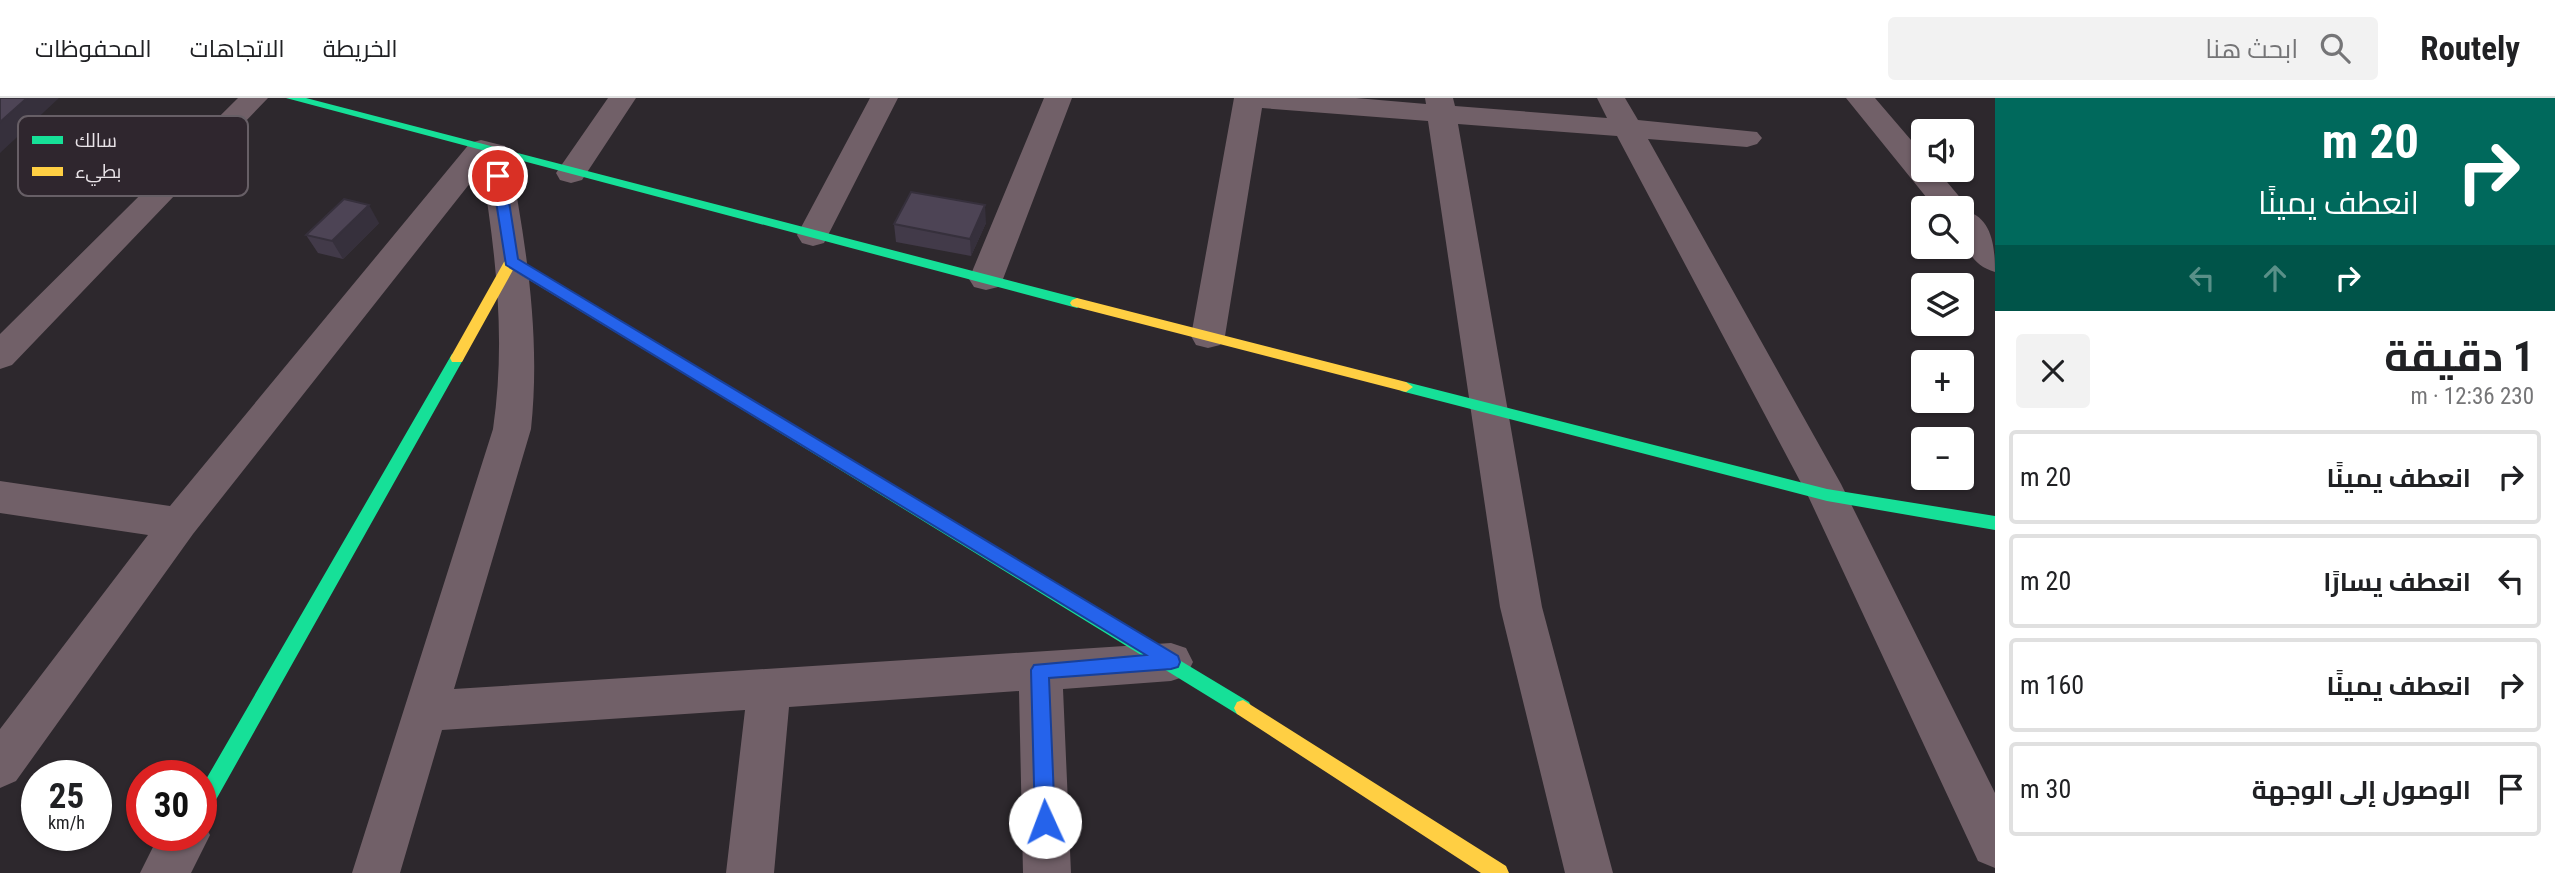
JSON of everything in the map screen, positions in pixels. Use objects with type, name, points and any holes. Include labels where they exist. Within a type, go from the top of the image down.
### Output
[{"type":"street","points":[[236,116],[254,98]]},
{"type":"street","points":[[292,98],[571,173],[1827,495],[1995,523]]},
{"type":"street","points":[[571,173],[622,98]]},
{"type":"street","points":[[813,235],[884,98]]},
{"type":"street","points":[[986,279],[1058,98]]},
{"type":"street","points":[[1208,337],[1248,98],[1619,113],[1747,138]]},
{"type":"street","points":[[1860,98],[1942,196]]},
{"type":"street","points":[[1441,106],[1487,408],[1521,607],[1589,873]]},
{"type":"street","points":[[1619,113],[1827,495],[1995,844]]},
{"type":"street","points":[[376,873],[512,429],[520,362],[511,261],[487,151]]},
{"type":"street","points":[[0,766],[179,523],[487,151]]},
{"type":"street","points":[[0,356],[158,196]]},
{"type":"street","points":[[1974,235],[1995,261]]},
{"type":"street","points":[[511,261],[1171,662],[1499,873]]},
{"type":"street","points":[[217,779],[511,261]]},
{"type":"street","points":[[0,497],[179,523]]},
{"type":"street","points":[[425,711],[1171,662]]},
{"type":"street","points":[[1040,670],[1047,873]]},
{"type":"street","points":[[750,873],[769,688]]},
{"type":"street","points":[[164,873],[177,851]]},
{"type":"building","points":[[0,98],[27,98],[0,122]]},
{"type":"building","points":[[911,192],[985,205],[970,239],[894,224]]},
{"type":"building","points":[[344,199],[369,205],[332,241],[306,235]]},
{"type":"traffic: fast","points":[[292,98],[1077,303]]},
{"type":"traffic: fast","points":[[217,779],[457,358]]},
{"type":"traffic: fast","points":[[704,379],[1243,708]]},
{"type":"traffic: fast","points":[[1406,387],[1827,495],[1995,523]]},
{"type":"traffic: slow","points":[[457,358],[511,262],[704,379]]},
{"type":"traffic: slow","points":[[1077,303],[1406,387]]},
{"type":"traffic: slow","points":[[1243,708],[1499,873]]},
{"type":"route","points":[[498,176],[511,261],[1171,662],[1040,670],[1045,822]]}]
